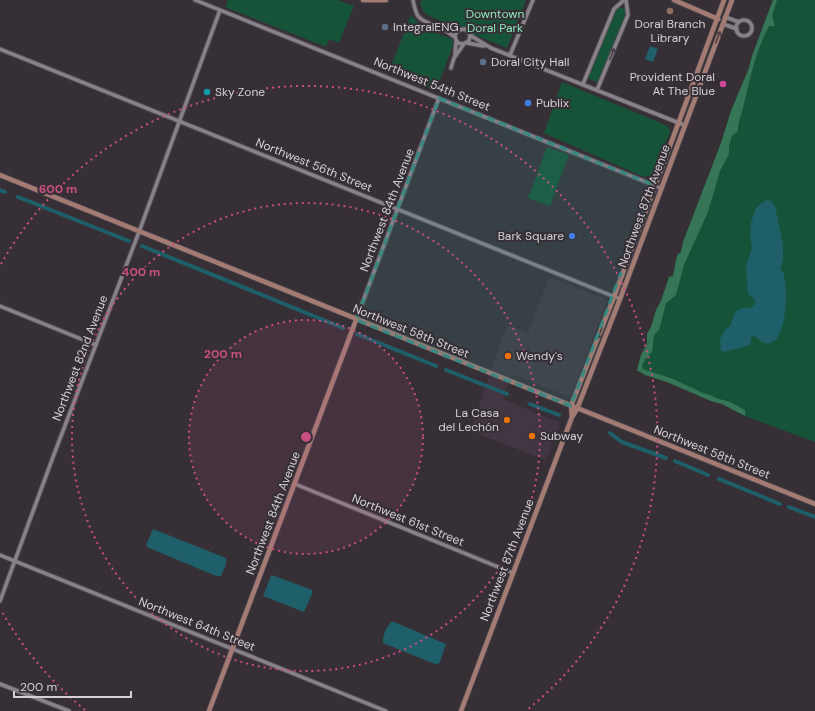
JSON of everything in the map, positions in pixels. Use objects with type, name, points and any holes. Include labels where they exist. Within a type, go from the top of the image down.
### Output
[{"type":"main road","points":[[363,0],[386,0]]},
{"type":"main road","points":[[674,0],[717,18],[722,24]]},
{"type":"main road","name":"Northwest 87th Avenue","points":[[572,417],[571,406],[614,297],[654,185],[724,0]]},
{"type":"main road","name":"Northwest 87th Avenue","points":[[461,711],[572,417],[577,409],[620,299],[732,0]]},
{"type":"main road","points":[[717,18],[725,17]]},
{"type":"main road","name":"Northwest 58th Street","points":[[0,175],[815,504]]},
{"type":"main road","name":"Northwest 84th Avenue","points":[[209,711],[356,320]]},
{"type":"street","name":"Northwest 54th Street","points":[[194,0],[661,188]]},
{"type":"street","points":[[413,0],[419,16],[423,20],[441,27],[458,30],[465,29],[476,40],[491,48]]},
{"type":"street","points":[[510,55],[533,0]]},
{"type":"street","points":[[583,84],[614,9],[625,0],[628,15],[597,90]]},
{"type":"street","points":[[617,5],[624,6],[628,10]]},
{"type":"street","name":"Northwest 82nd Avenue","points":[[0,601],[139,232],[220,10]]},
{"type":"street","points":[[722,24],[737,30],[739,34],[743,36],[748,35],[751,31],[752,26],[748,22],[739,22],[725,17]]},
{"type":"street","points":[[737,30],[739,22]]},
{"type":"street","points":[[441,27],[460,44],[475,43],[491,48],[684,126]]},
{"type":"street","points":[[451,68],[454,58],[456,33],[458,30]]},
{"type":"street","points":[[454,58],[470,39],[470,35]]},
{"type":"street","name":"Northwest 56th Street","points":[[0,49],[620,299]]},
{"type":"street","name":"Northwest 84th Avenue","points":[[356,320],[439,98]]},
{"type":"street","points":[[0,306],[96,345]]},
{"type":"street","name":"Northwest 61st Street","points":[[295,484],[513,574]]},
{"type":"street","name":"Northwest 64th Street","points":[[0,555],[386,711]]},
{"type":"street","points":[[0,684],[69,711]]},
{"type":"highlighted area","points":[[439,98],[654,185],[571,406],[356,320]]},
{"type":"shaded area","points":[[549,277],[603,297],[607,301],[571,396],[512,374],[503,399],[560,423],[546,460],[470,431],[507,325],[528,333]]},
{"type":"green space","points":[[228,0],[338,0],[354,6],[339,43],[329,39],[326,47],[225,7]]},
{"type":"green space","name":"Downtown Doral Park","points":[[422,0],[526,0],[507,48],[473,34],[472,30],[466,26],[456,27],[429,16],[423,11],[420,3]]},
{"type":"green space","points":[[773,0],[815,0],[815,442],[745,416],[722,404],[641,373],[637,370],[641,355],[647,344],[647,334],[651,327],[669,277],[673,276],[678,254],[681,252],[683,242],[721,143],[731,111],[749,68]]},
{"type":"green space","points":[[773,0],[777,0],[772,16],[775,26],[769,26],[757,54],[739,120],[738,131],[732,136],[729,146],[729,154],[720,171],[708,212],[684,265],[676,295],[666,303],[659,330],[654,335],[652,352],[642,365],[643,369],[673,379],[703,393],[730,402],[745,410],[745,416],[722,404],[711,401],[667,382],[645,375],[637,370],[641,355],[647,344],[647,334],[651,327],[669,277],[673,276],[678,254],[681,252],[683,242],[721,143],[731,111],[749,68]]},
{"type":"green space","points":[[619,7],[625,9],[627,14],[599,83],[587,78],[615,9]]},
{"type":"green space","points":[[411,15],[424,27],[452,39],[454,43],[437,88],[434,90],[397,75],[400,68],[392,64]]},
{"type":"green space","points":[[562,82],[668,126],[670,132],[653,175],[644,177],[544,133]]},
{"type":"green space","points":[[547,147],[569,155],[550,206],[528,198]]},
{"type":"water","points":[[650,46],[658,49],[653,62],[645,59]]},
{"type":"water","points":[[766,200],[771,201],[775,206],[783,245],[783,260],[780,268],[784,274],[786,302],[783,324],[776,340],[770,343],[763,342],[753,335],[750,345],[724,352],[721,350],[720,340],[724,331],[731,325],[736,311],[742,308],[750,308],[755,304],[755,300],[748,294],[746,267],[752,248],[750,236],[751,222],[756,208]]},
{"type":"water","points":[[153,529],[226,558],[226,565],[221,576],[216,576],[149,548],[146,545]]},
{"type":"water","points":[[272,575],[312,590],[312,594],[304,612],[263,596]]},
{"type":"water","points":[[391,622],[446,644],[440,662],[435,664],[383,643],[386,629]]},
{"type":"waterway","points":[[0,190],[5,192]]},
{"type":"waterway","points":[[18,197],[129,241]]},
{"type":"waterway","points":[[142,246],[343,328]]},
{"type":"waterway","points":[[357,334],[436,366]]},
{"type":"waterway","points":[[446,370],[507,394]]},
{"type":"waterway","points":[[530,404],[559,415]]},
{"type":"waterway","points":[[610,433],[622,442],[666,458]]},
{"type":"waterway","points":[[675,461],[708,475]]},
{"type":"waterway","points":[[719,479],[780,504]]},
{"type":"waterway","points":[[789,507],[815,517]]},
{"type":"place","name":"Doral Branch Library","points":[[670,11]]},
{"type":"place","name":"IntegralENG","points":[[385,27]]},
{"type":"place","name":"Doral City Hall","points":[[483,62]]},
{"type":"place","name":"Provident Doral At The Blue","points":[[723,84]]},
{"type":"place","name":"Sky Zone","points":[[207,92]]},
{"type":"place","name":"Publix","points":[[528,103]]},
{"type":"place","name":"Bark Square","points":[[572,236]]},
{"type":"place","name":"Wendy's","points":[[508,356]]},
{"type":"place","name":"La Casa del Lechón","points":[[507,420]]},
{"type":"place","name":"Subway","points":[[532,436]]}]
